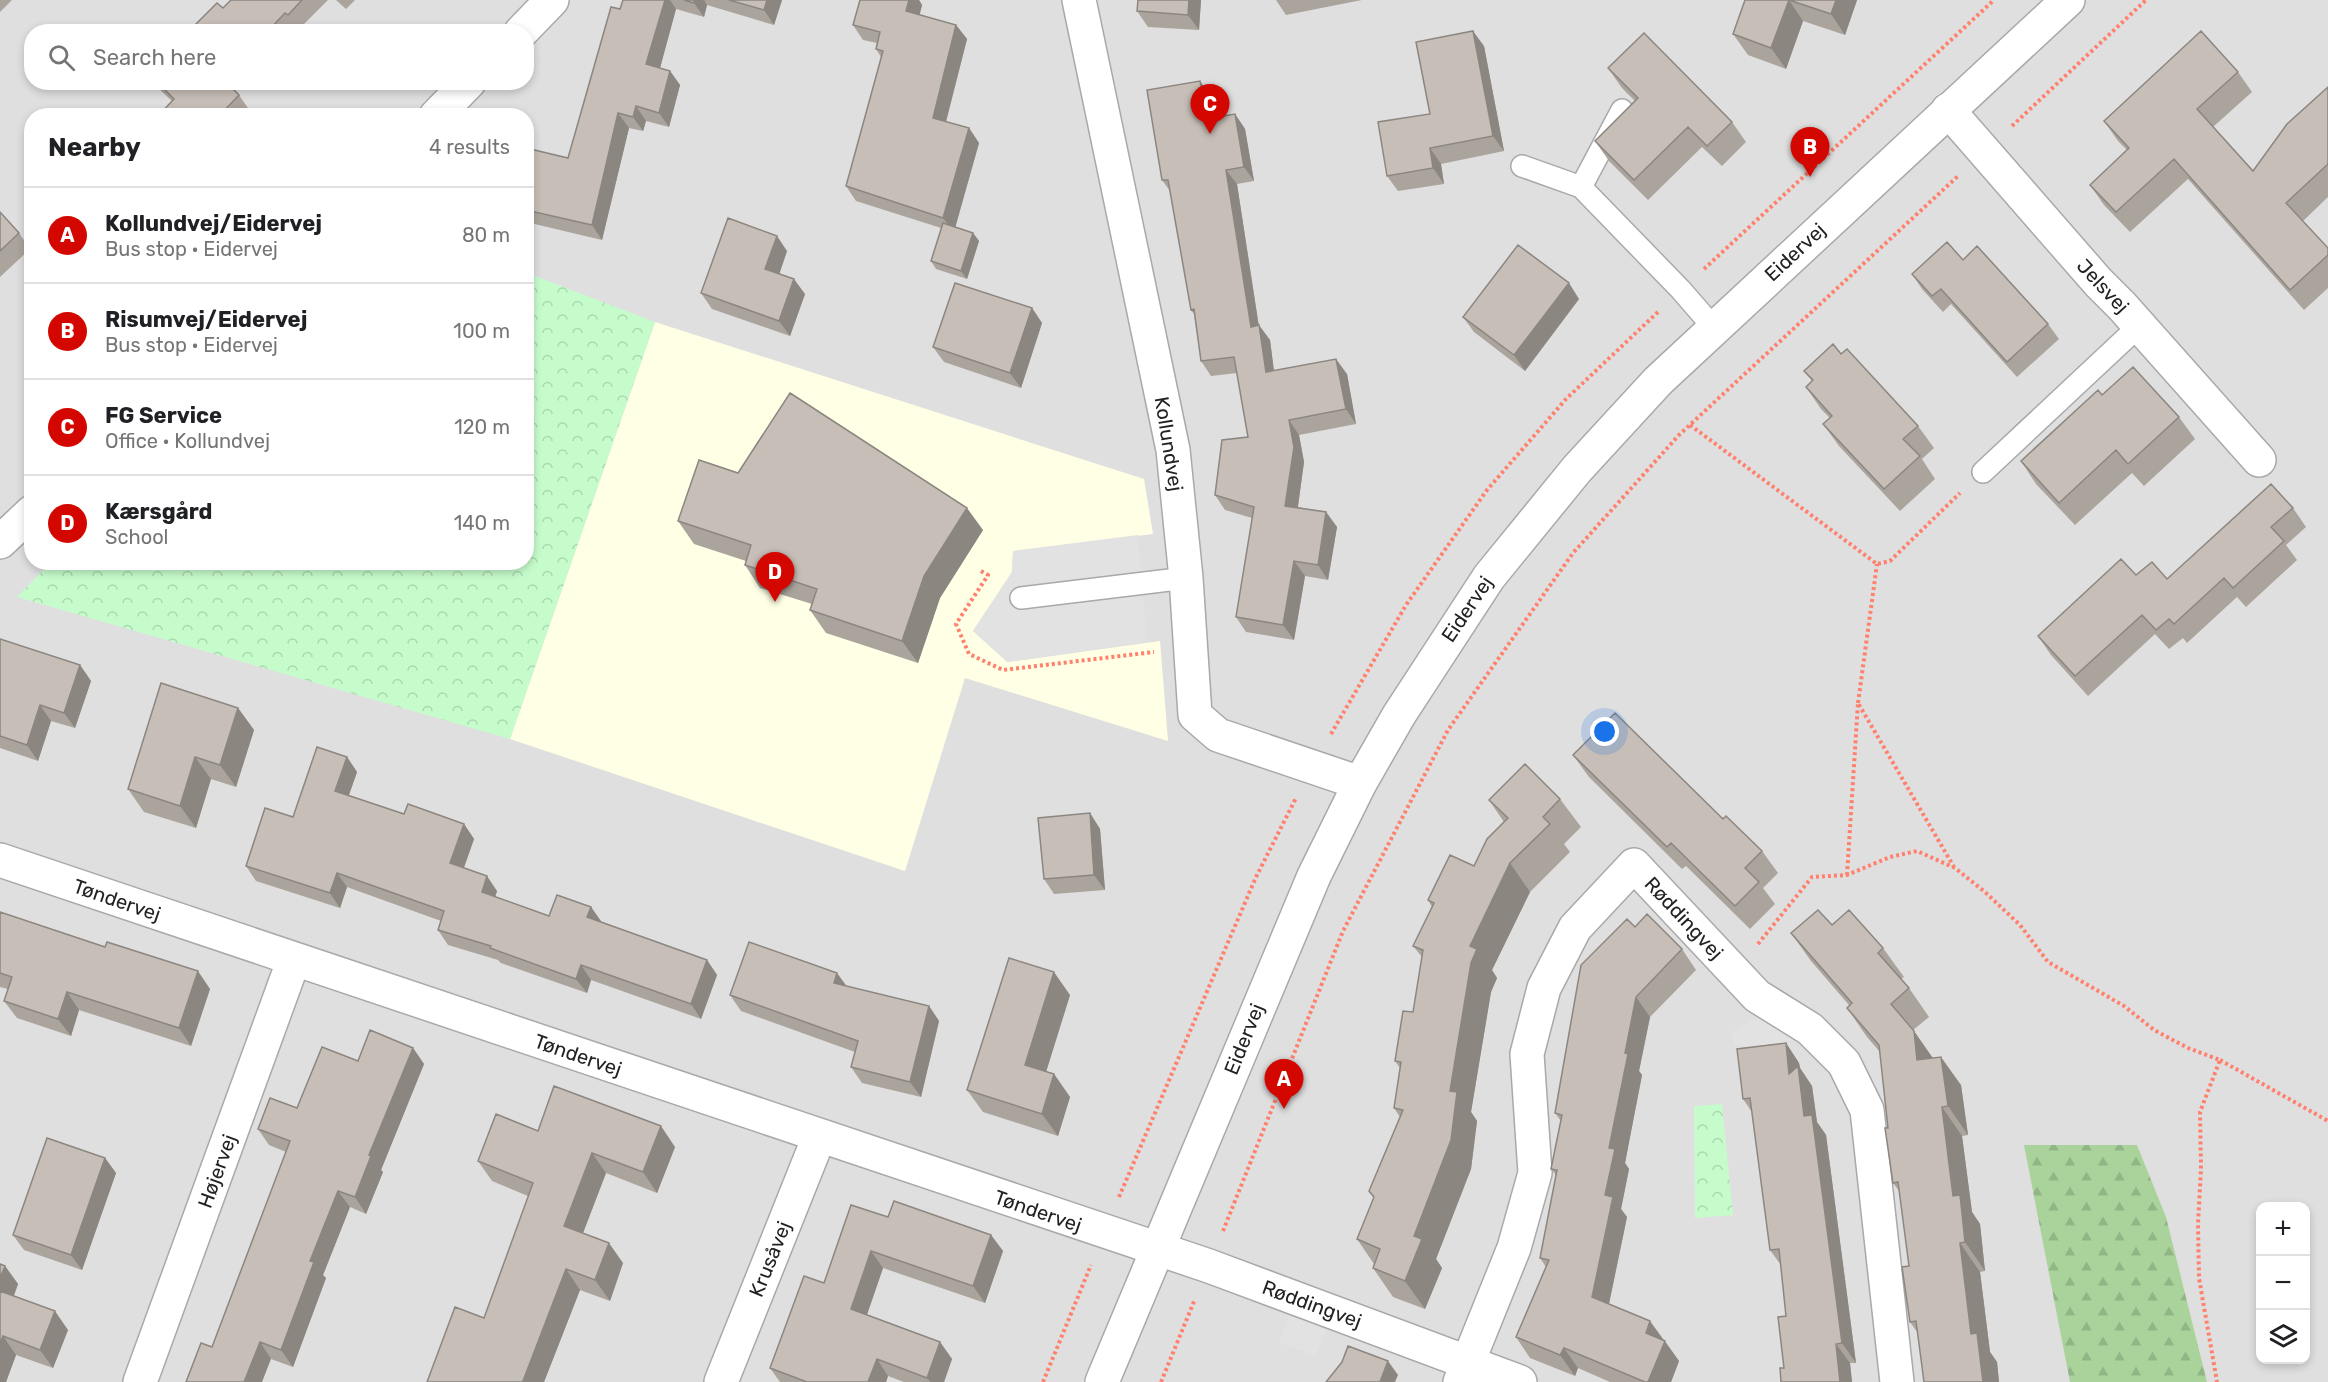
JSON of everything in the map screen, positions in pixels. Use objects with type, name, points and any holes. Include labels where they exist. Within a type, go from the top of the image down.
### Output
[{"type":"street","points":[[528,24],[552,0]]},
{"type":"street","name":"Kollundvej","points":[[1079,0],[1173,450],[1186,578],[1195,715],[1218,735],[1360,783]]},
{"type":"street","name":"Eidervej","points":[[1102,1382],[1305,897],[1360,783],[1438,652],[1489,577],[1577,469],[1658,381],[2068,0]]},
{"type":"street","points":[[444,108],[461,90]]},
{"type":"street","name":"Jelsvej","points":[[1948,110],[2098,282],[2259,460]]},
{"type":"street","points":[[0,542],[24,520]]},
{"type":"street","name":"Tøndervej","points":[[0,861],[1156,1250]]},
{"type":"street","name":"Røddingvej","points":[[1464,1372],[1514,1248],[1535,1173],[1527,1054],[1544,988],[1575,928],[1634,865],[1757,996],[1810,1029],[1844,1063],[1867,1110],[1898,1382]]},
{"type":"street","name":"Højervej","points":[[140,1382],[294,959]]},
{"type":"street","name":"Krusåvej","points":[[721,1382],[819,1137]]},
{"type":"street","name":"Røddingvej","points":[[1156,1250],[1209,1266],[1464,1372],[1520,1382]]},
{"type":"lane","points":[[1581,187],[1622,110]]},
{"type":"lane","points":[[1522,166],[1581,187],[1681,290],[1714,328]]},
{"type":"lane","points":[[1983,472],[2139,326]]},
{"type":"lane","points":[[1021,598],[1186,578]]},
{"type":"path","points":[[1161,1382],[1343,931],[1448,730],[1573,552],[1690,425],[2146,0]]},
{"type":"path","points":[[1690,425],[1877,564],[1890,561],[1983,472]]},
{"type":"path","points":[[1848,875],[1858,703],[1877,564]]},
{"type":"path","points":[[981,571],[988,575],[956,624],[969,654],[1003,670],[1191,648]]},
{"type":"path","points":[[1858,703],[1955,868]]},
{"type":"path","points":[[1735,972],[1812,877],[1848,875],[1890,857],[1917,850],[1955,868],[1985,892],[2020,926],[2048,962],[2124,1006],[2154,1030],[2188,1048],[2220,1060],[2328,1121]]},
{"type":"path","points":[[2217,1382],[2199,1278],[2198,1224],[2201,1169],[2200,1112],[2220,1060]]},
{"type":"shaded area","points":[[0,0],[2328,0],[2328,1382],[0,1382]]},
{"type":"shaded area","points":[[655,322],[1144,479],[1153,534],[1013,551],[1012,572],[973,631],[1008,662],[1160,641],[1168,741],[965,678],[905,871],[510,739]]},
{"type":"shaded area","points":[[1138,535],[1147,642],[1007,662],[973,631],[1012,572],[1013,551]]},
{"type":"shaded area","points":[[1757,1017],[1789,1033],[1792,1040],[1751,1053],[1742,1044],[1736,1045],[1730,1033]]},
{"type":"shaded area","points":[[1291,1311],[1328,1326],[1316,1356],[1279,1342]]},
{"type":"green space","points":[[534,276],[655,322],[510,739],[17,597],[43,570],[534,570]]},
{"type":"green space","points":[[1722,1104],[1733,1215],[1695,1218],[1694,1106]]},
{"type":"green space","points":[[2024,1145],[2137,1145],[2166,1217],[2207,1382],[2070,1382]]},
{"type":"building","points":[[231,0],[302,0],[288,15],[285,13],[275,24],[196,24],[217,3],[223,8]]},
{"type":"building","points":[[623,0],[665,0],[646,64],[670,71],[659,113],[636,106],[633,117],[618,113],[592,225],[534,212],[534,150],[568,158],[611,7],[620,9]]},
{"type":"building","points":[[729,0],[767,0],[764,10]]},
{"type":"building","points":[[860,0],[909,0],[906,11],[956,25],[933,118],[969,128],[943,218],[846,186],[883,51],[876,49],[880,32],[853,25]]},
{"type":"building","points":[[1138,0],[1189,0],[1188,15],[1137,11]]},
{"type":"building","points":[[1745,0],[1789,0],[1771,48],[1733,34]]},
{"type":"building","points":[[1789,0],[1836,0],[1831,14]]},
{"type":"building","points":[[1473,31],[1493,136],[1430,148],[1433,168],[1387,176],[1378,122],[1430,114],[1416,42]]},
{"type":"building","points":[[2201,31],[2238,72],[2197,109],[2253,171],[2287,124],[2328,87],[2328,164],[2286,203],[2328,248],[2328,255],[2290,290],[2174,159],[2116,212],[2090,185],[2129,148],[2104,121]]},
{"type":"building","points":[[1644,33],[1732,122],[1707,146],[1688,127],[1634,180],[1595,141],[1638,98],[1608,68]]},
{"type":"building","points":[[1200,81],[1207,119],[1235,114],[1244,167],[1226,170],[1251,327],[1259,325],[1266,372],[1336,359],[1346,409],[1289,420],[1294,447],[1285,506],[1326,512],[1318,565],[1294,561],[1283,625],[1236,617],[1254,507],[1215,495],[1222,440],[1248,437],[1234,357],[1201,361],[1194,309],[1191,310],[1168,180],[1162,180],[1147,90]]},
{"type":"building","points":[[165,90],[234,90],[239,95],[227,108],[166,108],[174,99]]},
{"type":"building","points":[[0,212],[19,233],[0,251]]},
{"type":"building","points":[[728,218],[777,236],[765,269],[794,279],[779,321],[701,293]]},
{"type":"building","points":[[943,223],[973,233],[961,271],[931,261]]},
{"type":"building","points":[[1947,242],[1963,260],[1977,246],[2048,324],[2007,362],[1941,289],[1932,296],[1912,274]]},
{"type":"building","points":[[1518,245],[1569,283],[1514,355],[1463,317]]},
{"type":"building","points":[[955,283],[1032,308],[1010,373],[933,347]]},
{"type":"building","points":[[1833,344],[1841,354],[1847,349],[1918,426],[1903,439],[1920,456],[1884,489],[1823,424],[1832,416],[1806,387],[1813,380],[1804,371]]},
{"type":"building","points":[[2133,367],[2179,417],[2128,464],[2116,450],[2059,503],[2021,461],[2098,390],[2102,395]]},
{"type":"building","points":[[790,393],[967,508],[924,576],[902,641],[810,610],[817,589],[745,565],[751,545],[678,521],[699,460],[738,473]]},
{"type":"building","points":[[2271,484],[2293,508],[2271,527],[2284,541],[2233,588],[2224,578],[2174,624],[2169,619],[2156,630],[2142,615],[2075,676],[2038,636],[2121,559],[2136,575],[2152,562],[2167,579]]},
{"type":"building","points":[[0,639],[80,665],[64,713],[40,705],[27,745],[0,736]]},
{"type":"building","points":[[161,683],[238,708],[220,765],[195,757],[180,806],[128,789]]},
{"type":"building","points":[[1615,713],[1723,819],[1726,816],[1762,851],[1745,868],[1759,882],[1735,906],[1671,843],[1667,847],[1573,755]]},
{"type":"building","points":[[317,747],[347,757],[335,791],[404,814],[408,804],[464,824],[450,863],[487,876],[482,892],[549,916],[557,895],[591,907],[587,917],[707,960],[691,1004],[581,965],[576,979],[490,948],[491,946],[438,930],[444,911],[337,873],[330,893],[246,866],[265,808],[293,817]]},
{"type":"building","points":[[1525,764],[1560,799],[1543,817],[1550,824],[1510,863],[1470,946],[1477,949],[1471,963],[1450,1091],[1457,1092],[1451,1140],[1414,1236],[1422,1239],[1405,1281],[1373,1268],[1380,1249],[1357,1239],[1374,1197],[1369,1191],[1403,1110],[1394,1108],[1401,1062],[1395,1061],[1403,1011],[1413,1012],[1423,950],[1413,946],[1434,903],[1428,900],[1450,855],[1474,866],[1487,839],[1508,818],[1489,800]]},
{"type":"building","points":[[1090,813],[1094,875],[1044,879],[1038,818]]},
{"type":"building","points":[[1818,910],[1832,925],[1849,910],[1883,948],[1878,953],[1909,988],[1891,1004],[1914,1031],[1917,1060],[1941,1057],[1948,1106],[1942,1107],[1953,1196],[1960,1195],[1965,1242],[1960,1243],[1971,1334],[1977,1333],[1983,1382],[1924,1382],[1916,1321],[1910,1322],[1902,1267],[1909,1266],[1898,1182],[1893,1183],[1885,1128],[1888,1128],[1879,1045],[1847,1008],[1852,1003],[1791,933]]},
{"type":"building","points":[[0,912],[105,947],[107,942],[198,971],[179,1028],[67,992],[58,1019],[4,1001],[12,977],[0,973]]},
{"type":"building","points":[[1647,914],[1682,949],[1636,997],[1625,1053],[1628,1054],[1609,1148],[1615,1149],[1605,1195],[1613,1197],[1592,1297],[1650,1321],[1646,1333],[1665,1341],[1648,1382],[1645,1382],[1564,1348],[1560,1355],[1516,1337],[1549,1260],[1540,1258],[1557,1170],[1551,1169],[1562,1115],[1555,1113],[1581,965],[1627,919],[1635,927]]},
{"type":"building","points":[[749,942],[837,973],[834,983],[929,1006],[910,1082],[851,1067],[858,1041],[730,995]]},
{"type":"building","points":[[1009,958],[1054,972],[1025,1065],[1054,1074],[1042,1114],[967,1090]]},
{"type":"building","points":[[370,1030],[413,1048],[369,1155],[371,1156],[355,1197],[338,1191],[310,1261],[314,1262],[281,1350],[260,1342],[244,1382],[186,1382],[201,1343],[212,1347],[290,1141],[258,1129],[270,1098],[297,1108],[322,1047],[358,1061]]},
{"type":"building","points":[[1786,1043],[1789,1074],[1798,1066],[1804,1116],[1812,1115],[1842,1343],[1836,1344],[1840,1382],[1781,1382],[1780,1368],[1784,1368],[1778,1317],[1786,1316],[1779,1249],[1770,1250],[1750,1098],[1743,1099],[1737,1049]]},
{"type":"building","points":[[554,1086],[661,1126],[643,1172],[592,1153],[564,1226],[609,1243],[595,1280],[566,1269],[523,1381],[525,1382],[427,1382],[455,1307],[484,1318],[533,1183],[478,1161],[496,1114],[538,1131]]},
{"type":"building","points":[[47,1138],[105,1158],[71,1255],[13,1235]]},
{"type":"building","points":[[894,1201],[991,1235],[973,1286],[871,1251],[851,1309],[940,1342],[927,1378],[877,1359],[868,1382],[807,1382],[770,1368],[804,1276],[824,1283],[851,1205],[888,1217]]},
{"type":"building","points":[[0,1264],[5,1266],[0,1278]]},
{"type":"building","points":[[0,1291],[55,1311],[40,1350],[3,1336],[0,1344]]},
{"type":"building","points":[[1348,1346],[1388,1361],[1380,1382],[1326,1382],[1342,1362]]},
{"type":"place","name":"FG Service","points":[[1210,134]]},
{"type":"place","name":"Risumvej/Eidervej","points":[[1810,177]]},
{"type":"place","name":"Kærsgård","points":[[775,602]]},
{"type":"place","name":"Kollundvej/Eidervej","points":[[1284,1109]]}]
